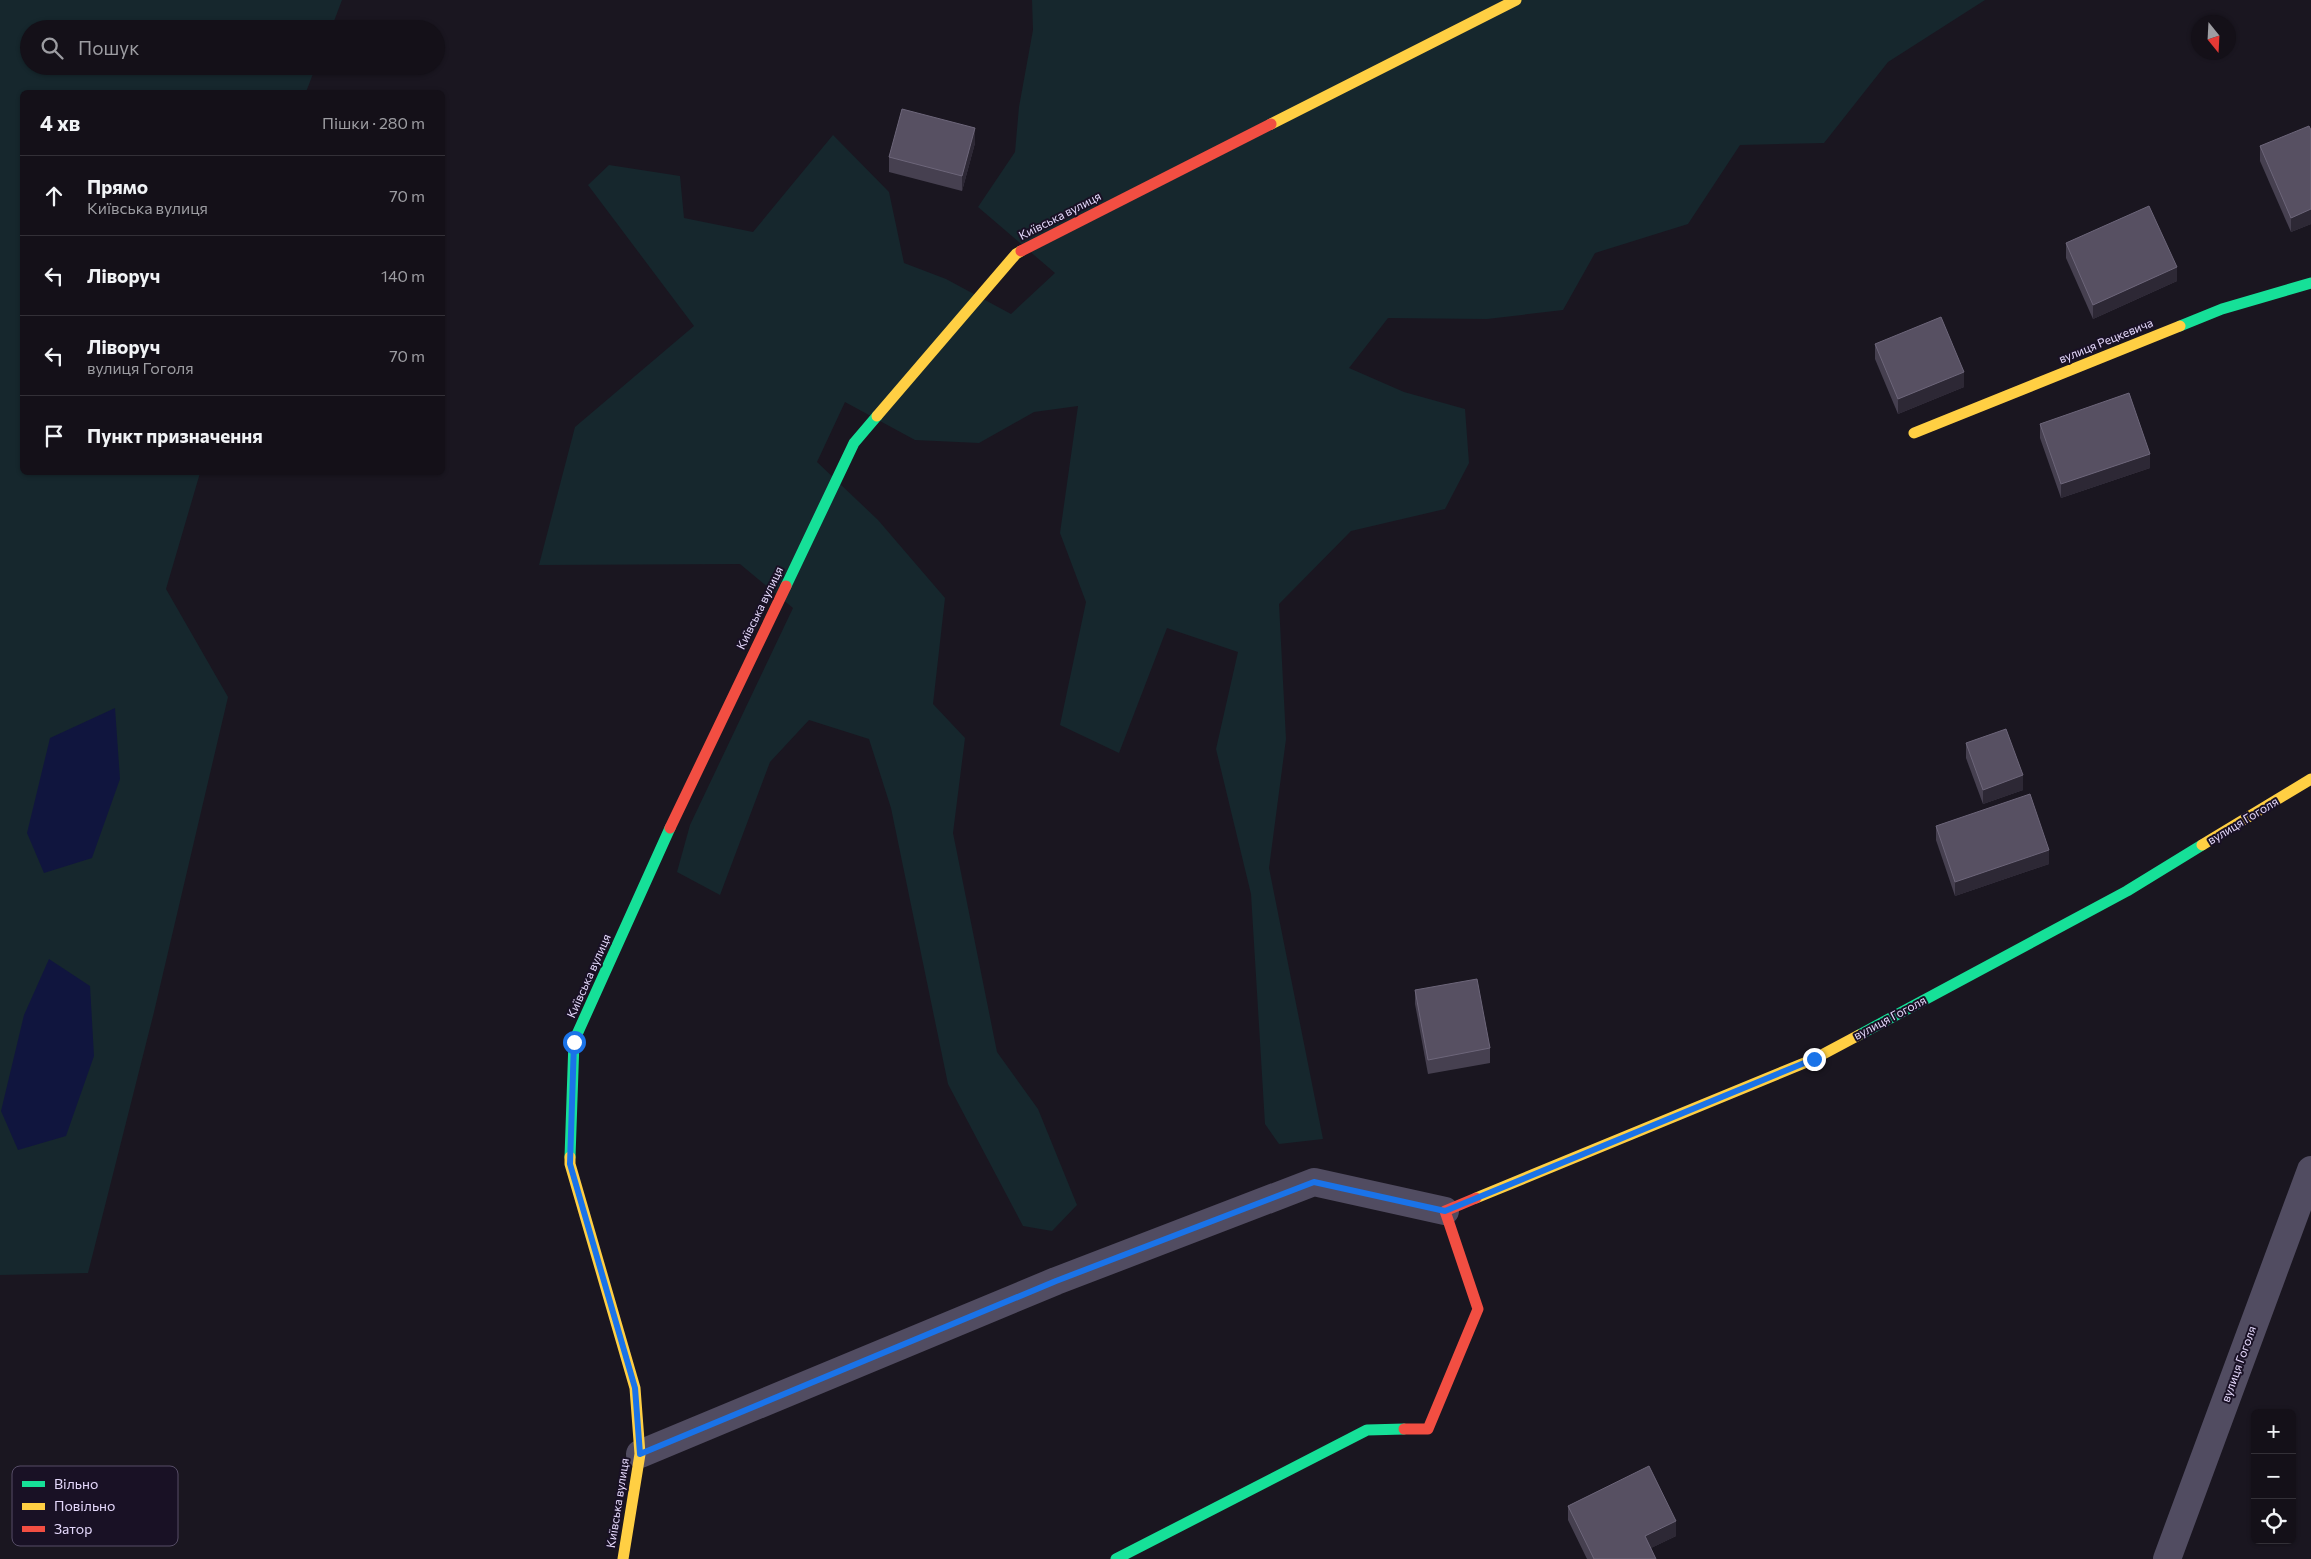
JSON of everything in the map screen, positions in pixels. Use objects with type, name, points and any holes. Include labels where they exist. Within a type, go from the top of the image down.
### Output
[{"type":"street","name":"Київська вулиця","points":[[623,1559],[640,1454],[635,1388],[570,1164],[574,1042],[683,800],[854,443],[1016,254],[1516,0]]},
{"type":"street","name":"вулиця Рецкевича","points":[[1914,433],[2222,309],[2311,283]]},
{"type":"street","name":"вулиця Гоголя","points":[[1445,1211],[1814,1059],[2127,891],[2311,779]]},
{"type":"street","name":"вулиця Гоголя","points":[[2167,1559],[2311,1170]]},
{"type":"street","points":[[640,1454],[1056,1281],[1314,1182],[1445,1211],[1478,1309],[1428,1429],[1367,1430],[1116,1559]]},
{"type":"shaded area","points":[[0,0],[342,0],[334,20],[20,20],[20,75],[313,75],[307,90],[20,90],[20,475],[199,475],[166,589],[228,697],[154,1012],[88,1273],[0,1275]]},
{"type":"shaded area","points":[[1032,0],[1985,0],[1888,62],[1824,143],[1740,145],[1688,224],[1595,253],[1563,310],[1487,319],[1388,318],[1349,368],[1404,392],[1465,409],[1469,463],[1445,509],[1351,531],[1279,604],[1286,739],[1269,868],[1323,1139],[1279,1144],[1265,1124],[1251,894],[1216,749],[1238,652],[1167,628],[1119,753],[1060,725],[1086,602],[1060,533],[1078,406],[1034,412],[979,443],[915,440],[845,402],[817,462],[878,520],[945,598],[933,704],[965,738],[953,833],[997,1052],[1038,1109],[1077,1205],[1052,1231],[1023,1226],[948,1084],[891,808],[869,739],[809,720],[770,762],[720,895],[677,872],[690,825],[793,608],[740,564],[539,565],[575,427],[694,326],[588,185],[609,165],[680,176],[684,218],[753,232],[833,135],[889,192],[904,263],[946,279],[1011,314],[1055,273],[978,207],[1015,152],[1019,107],[1033,30]]},
{"type":"shaded area","points":[[115,708],[120,779],[92,858],[44,873],[27,833],[50,738]]},
{"type":"shaded area","points":[[49,959],[90,986],[94,1056],[66,1136],[18,1150],[1,1111],[24,1015]]},
{"type":"building","points":[[902,109],[975,128],[962,176],[889,157]]},
{"type":"building","points":[[2309,126],[2311,130],[2311,209],[2291,218],[2260,146]]},
{"type":"building","points":[[2149,206],[2177,267],[2093,305],[2066,243]]},
{"type":"building","points":[[1941,317],[1964,372],[1898,399],[1875,344]]},
{"type":"building","points":[[2129,393],[2150,454],[2061,484],[2040,424]]},
{"type":"building","points":[[2006,729],[2023,775],[1983,790],[1966,743]]},
{"type":"building","points":[[2030,794],[2049,850],[1955,882],[1936,826]]},
{"type":"building","points":[[1477,979],[1490,1048],[1428,1060],[1415,990]]},
{"type":"building","points":[[1649,1466],[1676,1521],[1645,1536],[1656,1559],[1594,1559],[1568,1506]]},
{"type":"traffic: fast","points":[[2180,326],[2222,309],[2311,283]]},
{"type":"traffic: fast","points":[[786,586],[854,443],[877,416]]},
{"type":"traffic: fast","points":[[570,1157],[574,1041],[670,828]]},
{"type":"traffic: fast","points":[[1859,1035],[2127,891],[2202,845]]},
{"type":"traffic: fast","points":[[1116,1559],[1367,1430],[1404,1429]]},
{"type":"traffic: slow","points":[[1271,124],[1516,0]]},
{"type":"traffic: slow","points":[[877,416],[1016,254],[1021,251]]},
{"type":"traffic: slow","points":[[1914,433],[2180,326]]},
{"type":"traffic: slow","points":[[2202,845],[2311,779]]},
{"type":"traffic: slow","points":[[1476,1198],[1814,1059],[1859,1035]]},
{"type":"traffic: slow","points":[[570,1157],[570,1164],[635,1388],[640,1454],[623,1559]]},
{"type":"traffic: jam","points":[[1021,251],[1271,124]]},
{"type":"traffic: jam","points":[[670,828],[786,586]]},
{"type":"traffic: jam","points":[[1404,1429],[1428,1429],[1478,1309],[1445,1211],[1476,1198]]},
{"type":"route","points":[[574,1042],[570,1164],[635,1388],[640,1454],[1056,1281],[1314,1182],[1445,1211],[1814,1059]]}]
